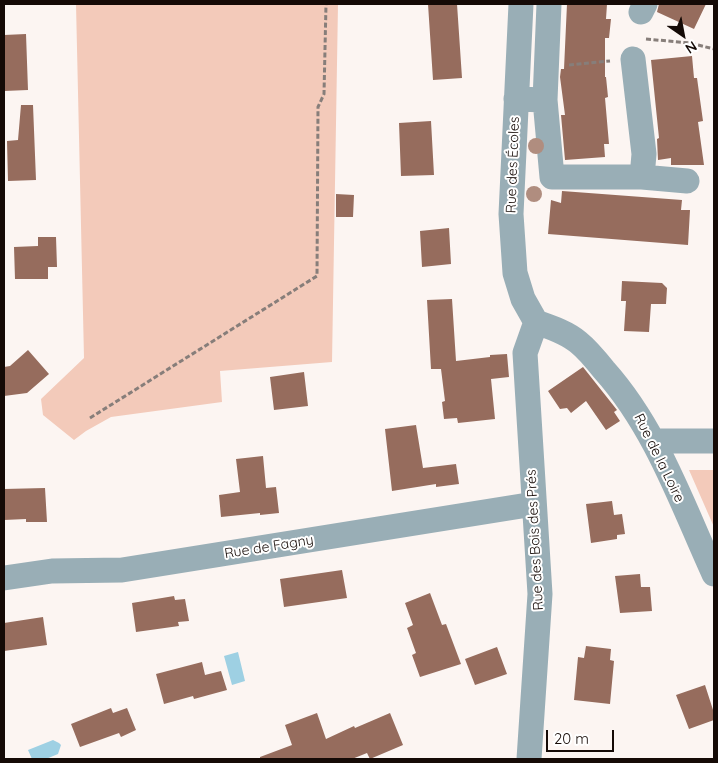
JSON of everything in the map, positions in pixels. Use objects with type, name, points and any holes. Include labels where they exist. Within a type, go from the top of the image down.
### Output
[{"type":"street","name":"Rue des Écoles","points":[[521,4],[510,214],[516,272],[523,299],[536,322]]},
{"type":"street","points":[[549,4],[545,100],[552,177],[642,177],[687,181]]},
{"type":"street","points":[[639,49],[644,154],[642,177]]},
{"type":"street","points":[[516,99],[545,100]]},
{"type":"street","name":"Rue de la Loire","points":[[536,322],[556,329],[571,338],[589,353],[621,389],[654,441],[714,574]]},
{"type":"street","name":"Rue des Bois des Prés","points":[[529,759],[540,594],[525,353],[536,322]]},
{"type":"street","points":[[654,441],[714,441]]},
{"type":"street","name":"Rue de Fagny","points":[[4,578],[52,571],[122,570],[534,504]]},
{"type":"path","points":[[90,418],[317,276],[318,107],[324,94],[326,4]]},
{"type":"path","points":[[546,64],[558,66],[639,49],[690,43],[714,49]]},
{"type":"shaded area","points":[[76,4],[338,4],[332,362],[220,371],[222,402],[111,417],[74,440],[43,415],[41,399],[84,358]]},
{"type":"shaded area","points":[[689,470],[714,470],[714,527]]},
{"type":"water","points":[[238,652],[245,681],[232,685],[224,656]]},
{"type":"water","points":[[53,740],[61,745],[58,754],[46,759],[32,759],[28,750]]},
{"type":"building","points":[[428,4],[457,4],[462,78],[433,80]]},
{"type":"building","points":[[567,4],[607,4],[606,19],[611,19],[609,38],[605,38],[605,77],[608,97],[605,98],[609,144],[604,144],[605,157],[565,160],[561,115],[565,115],[560,77],[561,69],[564,69]]},
{"type":"building","points":[[659,4],[706,4],[694,29],[657,12]]},
{"type":"building","points":[[26,34],[28,90],[4,91],[4,35]]},
{"type":"building","points":[[692,56],[694,78],[697,78],[703,121],[698,122],[704,165],[671,165],[671,158],[658,160],[657,139],[659,138],[651,60]]},
{"type":"building","points":[[21,105],[33,105],[36,180],[8,181],[7,141],[18,140]]},
{"type":"building","points":[[431,121],[434,175],[401,176],[399,123]]},
{"type":"building","points":[[562,191],[682,200],[681,210],[690,210],[688,245],[548,234],[551,200],[561,203]]},
{"type":"building","points":[[336,194],[354,195],[353,217],[336,217]]},
{"type":"building","points":[[449,228],[451,264],[422,267],[420,231]]},
{"type":"building","points":[[38,237],[56,237],[57,267],[48,267],[48,279],[15,279],[14,247],[38,246]]},
{"type":"building","points":[[622,281],[662,283],[667,288],[666,304],[651,304],[649,332],[624,331],[626,301],[621,301]]},
{"type":"building","points":[[452,299],[456,361],[507,354],[509,377],[491,379],[495,419],[458,423],[457,418],[444,419],[442,402],[445,401],[441,369],[431,369],[427,300]]},
{"type":"building","points":[[28,350],[49,374],[27,393],[4,396],[4,367],[10,366]]},
{"type":"building","points":[[583,367],[617,410],[614,412],[620,421],[606,430],[586,401],[571,413],[567,408],[560,409],[548,391]]},
{"type":"building","points":[[304,372],[308,406],[274,410],[270,377]]},
{"type":"building","points":[[416,425],[423,468],[456,464],[459,484],[436,487],[436,484],[392,491],[385,429]]},
{"type":"building","points":[[263,456],[266,488],[276,487],[279,513],[221,517],[219,495],[240,492],[236,459]]},
{"type":"building","points":[[45,488],[47,522],[26,522],[26,519],[4,520],[4,489]]},
{"type":"building","points":[[612,501],[614,515],[622,514],[625,534],[617,535],[617,539],[591,543],[586,504]]},
{"type":"building","points":[[342,570],[347,598],[284,607],[280,579]]},
{"type":"building","points":[[640,574],[641,587],[650,587],[652,611],[620,613],[615,576]]},
{"type":"building","points":[[430,593],[442,625],[446,624],[461,664],[420,677],[412,655],[416,653],[407,628],[413,625],[405,603]]},
{"type":"building","points":[[174,596],[175,600],[185,599],[189,621],[178,622],[179,626],[136,632],[132,603]]},
{"type":"building","points":[[43,617],[47,645],[4,651],[4,623]]},
{"type":"building","points":[[586,646],[611,649],[610,660],[614,661],[610,704],[574,700],[578,657],[584,658]]},
{"type":"building","points":[[497,647],[507,674],[475,685],[465,659]]},
{"type":"building","points":[[202,662],[205,675],[221,671],[227,690],[194,699],[193,696],[164,704],[156,674]]},
{"type":"building","points":[[705,685],[714,713],[714,720],[689,729],[676,695]]},
{"type":"building","points":[[111,708],[113,713],[127,708],[136,730],[121,737],[119,733],[80,747],[71,724]]},
{"type":"building","points":[[317,713],[326,739],[354,726],[355,728],[390,713],[403,745],[370,759],[367,753],[352,759],[260,759],[260,757],[292,745],[285,725]]}]
